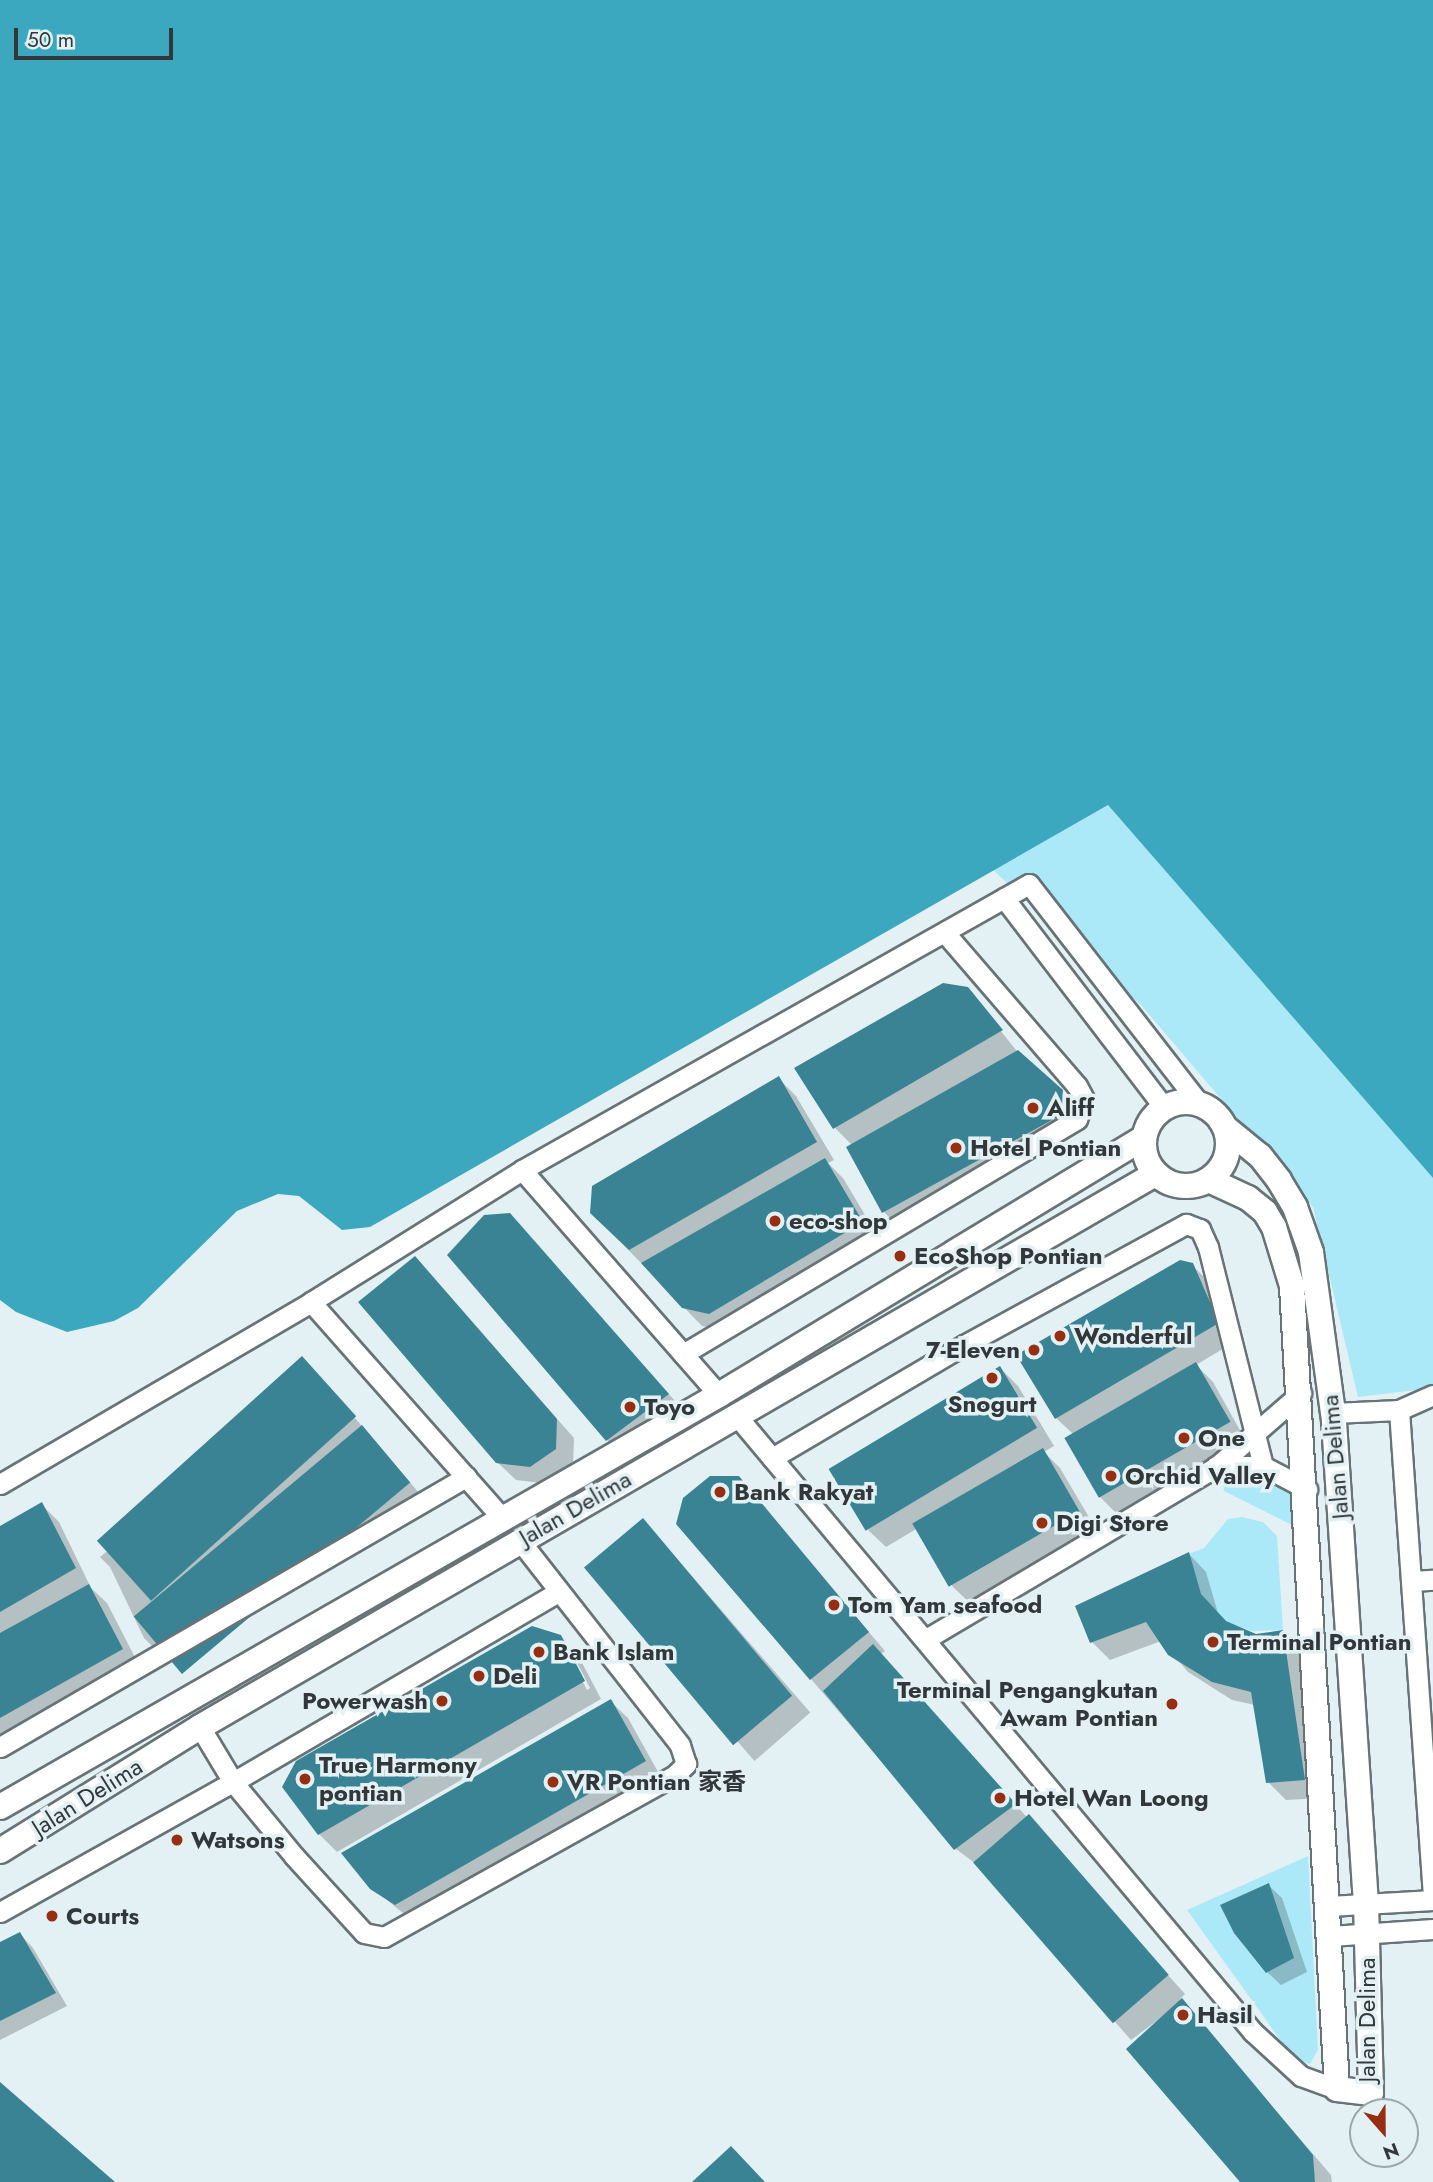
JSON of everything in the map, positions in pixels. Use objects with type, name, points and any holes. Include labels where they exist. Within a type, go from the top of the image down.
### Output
[{"type":"street","points":[[0,1484],[311,1303],[522,1170],[1029,884],[1199,1103]]},
{"type":"street","points":[[1004,898],[1164,1107]]},
{"type":"street","points":[[683,1354],[1077,1119],[1084,1098],[1077,1086],[944,932]]},
{"type":"street","points":[[1181,1101],[1199,1103],[1216,1112],[1227,1129],[1229,1148],[1223,1166],[1209,1180],[1191,1187],[1172,1184],[1155,1174],[1145,1158],[1143,1138],[1150,1120],[1164,1107],[1181,1101]]},
{"type":"street","name":"Jalan Delima","points":[[1209,1180],[1248,1198],[1274,1227],[1292,1286],[1307,1489],[1337,2090],[1371,2093],[1366,1904],[1333,1413],[1311,1252],[1302,1225],[1279,1180],[1260,1156],[1227,1129]]},
{"type":"street","name":"Jalan Delima","points":[[0,1807],[719,1395],[1143,1138]]},
{"type":"street","points":[[522,1170],[719,1395]]},
{"type":"street","name":"Jalan Delima","points":[[0,1851],[200,1727],[519,1540],[1155,1174]]},
{"type":"street","points":[[772,1458],[964,1345],[1186,1224],[1200,1229],[1208,1247],[1263,1466]]},
{"type":"street","points":[[311,1303],[503,1519]]},
{"type":"street","points":[[926,1639],[1216,1466],[1301,1393]]},
{"type":"street","points":[[1333,1413],[1399,1410],[1433,1395]]},
{"type":"street","points":[[1329,1906],[1433,1900],[1399,1410]]},
{"type":"street","points":[[736,1415],[1253,2032],[1301,2076],[1337,2090]]},
{"type":"street","points":[[1216,1466],[1263,1466],[1307,1489]]},
{"type":"street","points":[[0,1747],[466,1478]]},
{"type":"street","points":[[200,1727],[233,1782],[364,1933],[384,1937],[675,1775],[686,1764],[686,1753],[519,1540]]},
{"type":"street","points":[[1410,1581],[1433,1580]]},
{"type":"street","points":[[0,1912],[233,1782],[558,1592]]},
{"type":"street","points":[[0,1837],[60,1815]]},
{"type":"street","points":[[1329,1936],[1433,1929]]},
{"type":"shaded area","points":[[0,0],[1433,0],[1433,1178],[1108,805],[370,1227],[342,1230],[299,1196],[278,1194],[237,1211],[138,1308],[114,1321],[67,1332],[16,1312],[0,1300]]},
{"type":"shaded area","points":[[1108,805],[1433,1178],[1433,1388],[1358,1397],[1313,1207],[1141,1005],[993,870]]},
{"type":"shaded area","points":[[1239,1476],[1271,1476],[1291,1491],[1296,1527],[1224,1491],[1223,1483]]},
{"type":"shaded area","points":[[1242,1517],[1263,1522],[1277,1536],[1283,1630],[1252,1631],[1221,1620],[1200,1598],[1183,1556],[1204,1548],[1228,1519]]},
{"type":"shaded area","points":[[1308,1856],[1318,2050],[1310,2064],[1294,2059],[1187,1910]]},
{"type":"building","points":[[943,983],[968,987],[1003,1030],[833,1129],[794,1068]]},
{"type":"building","points":[[1018,1050],[1063,1090],[1061,1115],[882,1213],[846,1147]]},
{"type":"building","points":[[779,1076],[817,1142],[629,1250],[590,1213],[592,1186]]},
{"type":"building","points":[[825,1158],[863,1222],[709,1314],[682,1308],[641,1263]]},
{"type":"building","points":[[510,1213],[669,1394],[606,1441],[447,1255],[484,1215]]},
{"type":"building","points":[[415,1256],[557,1419],[556,1449],[530,1467],[496,1463],[358,1302]]},
{"type":"building","points":[[1180,1260],[1193,1263],[1219,1323],[1055,1419],[1016,1355]]},
{"type":"building","points":[[302,1356],[356,1416],[151,1601],[97,1541]]},
{"type":"building","points":[[1196,1362],[1230,1422],[1099,1498],[1064,1438]]},
{"type":"building","points":[[1000,1366],[1037,1428],[866,1531],[829,1469]]},
{"type":"building","points":[[362,1425],[410,1482],[182,1674],[134,1617]]},
{"type":"building","points":[[1043,1448],[1080,1511],[949,1587],[912,1524]]},
{"type":"building","points":[[710,1476],[739,1476],[869,1632],[810,1680],[676,1524],[683,1498]]},
{"type":"building","points":[[42,1502],[76,1568],[0,1612],[0,1526]]},
{"type":"building","points":[[643,1518],[792,1696],[733,1745],[584,1567]]},
{"type":"building","points":[[1189,1552],[1201,1594],[1226,1621],[1256,1634],[1283,1630],[1305,1780],[1266,1783],[1251,1692],[1212,1682],[1168,1655],[1146,1622],[1090,1643],[1075,1606]]},
{"type":"building","points":[[89,1584],[123,1649],[0,1718],[0,1633]]},
{"type":"building","points":[[532,1626],[561,1635],[585,1681],[318,1835],[282,1787],[296,1761]]},
{"type":"building","points":[[873,1644],[1016,1804],[954,1850],[823,1691]]},
{"type":"building","points":[[611,1699],[646,1761],[395,1905],[370,1889],[341,1853]]},
{"type":"building","points":[[1029,1814],[1169,1975],[1113,2023],[973,1863]]},
{"type":"building","points":[[1269,1883],[1294,1958],[1266,1973],[1234,1933],[1220,1905]]},
{"type":"building","points":[[20,1932],[56,1993],[0,2021],[0,1942]]},
{"type":"building","points":[[1182,1998],[1313,2155],[1315,2182],[1240,2182],[1126,2049]]},
{"type":"building","points":[[0,2082],[115,2182],[0,2182]]},
{"type":"building","points":[[731,2146],[765,2182],[692,2182]]},
{"type":"place","name":"Aliff","points":[[1033,1108]]},
{"type":"place","name":"Hotel Pontian","points":[[956,1148]]},
{"type":"place","name":"eco-shop","points":[[775,1221]]},
{"type":"place","name":"EcoShop Pontian","points":[[900,1256]]},
{"type":"place","name":"Wonderful","points":[[1060,1336]]},
{"type":"place","name":"7-Eleven","points":[[1034,1350]]},
{"type":"place","name":"Snogurt","points":[[992,1378]]},
{"type":"place","name":"Toyo","points":[[630,1407]]},
{"type":"place","name":"One","points":[[1184,1438]]},
{"type":"place","name":"Orchid Valley","points":[[1111,1476]]},
{"type":"place","name":"Bank Rakyat","points":[[720,1492]]},
{"type":"place","name":"Digi Store","points":[[1042,1523]]},
{"type":"place","name":"Tom Yam seafood","points":[[834,1605]]},
{"type":"place","name":"Terminal Pontian","points":[[1213,1642]]},
{"type":"place","name":"Bank Islam","points":[[539,1652]]},
{"type":"place","name":"Deli","points":[[479,1676]]},
{"type":"place","name":"Powerwash","points":[[442,1701]]},
{"type":"place","name":"Terminal Pengangkutan Awam Pontian","points":[[1172,1704]]},
{"type":"place","name":"True Harmony pontian","points":[[305,1779]]},
{"type":"place","name":"VR Pontian 家香","points":[[553,1782]]},
{"type":"place","name":"Hotel Wan Loong","points":[[1000,1798]]},
{"type":"place","name":"Watsons","points":[[177,1840]]},
{"type":"place","name":"Courts","points":[[52,1916]]},
{"type":"place","name":"Hasil","points":[[1183,2015]]}]
